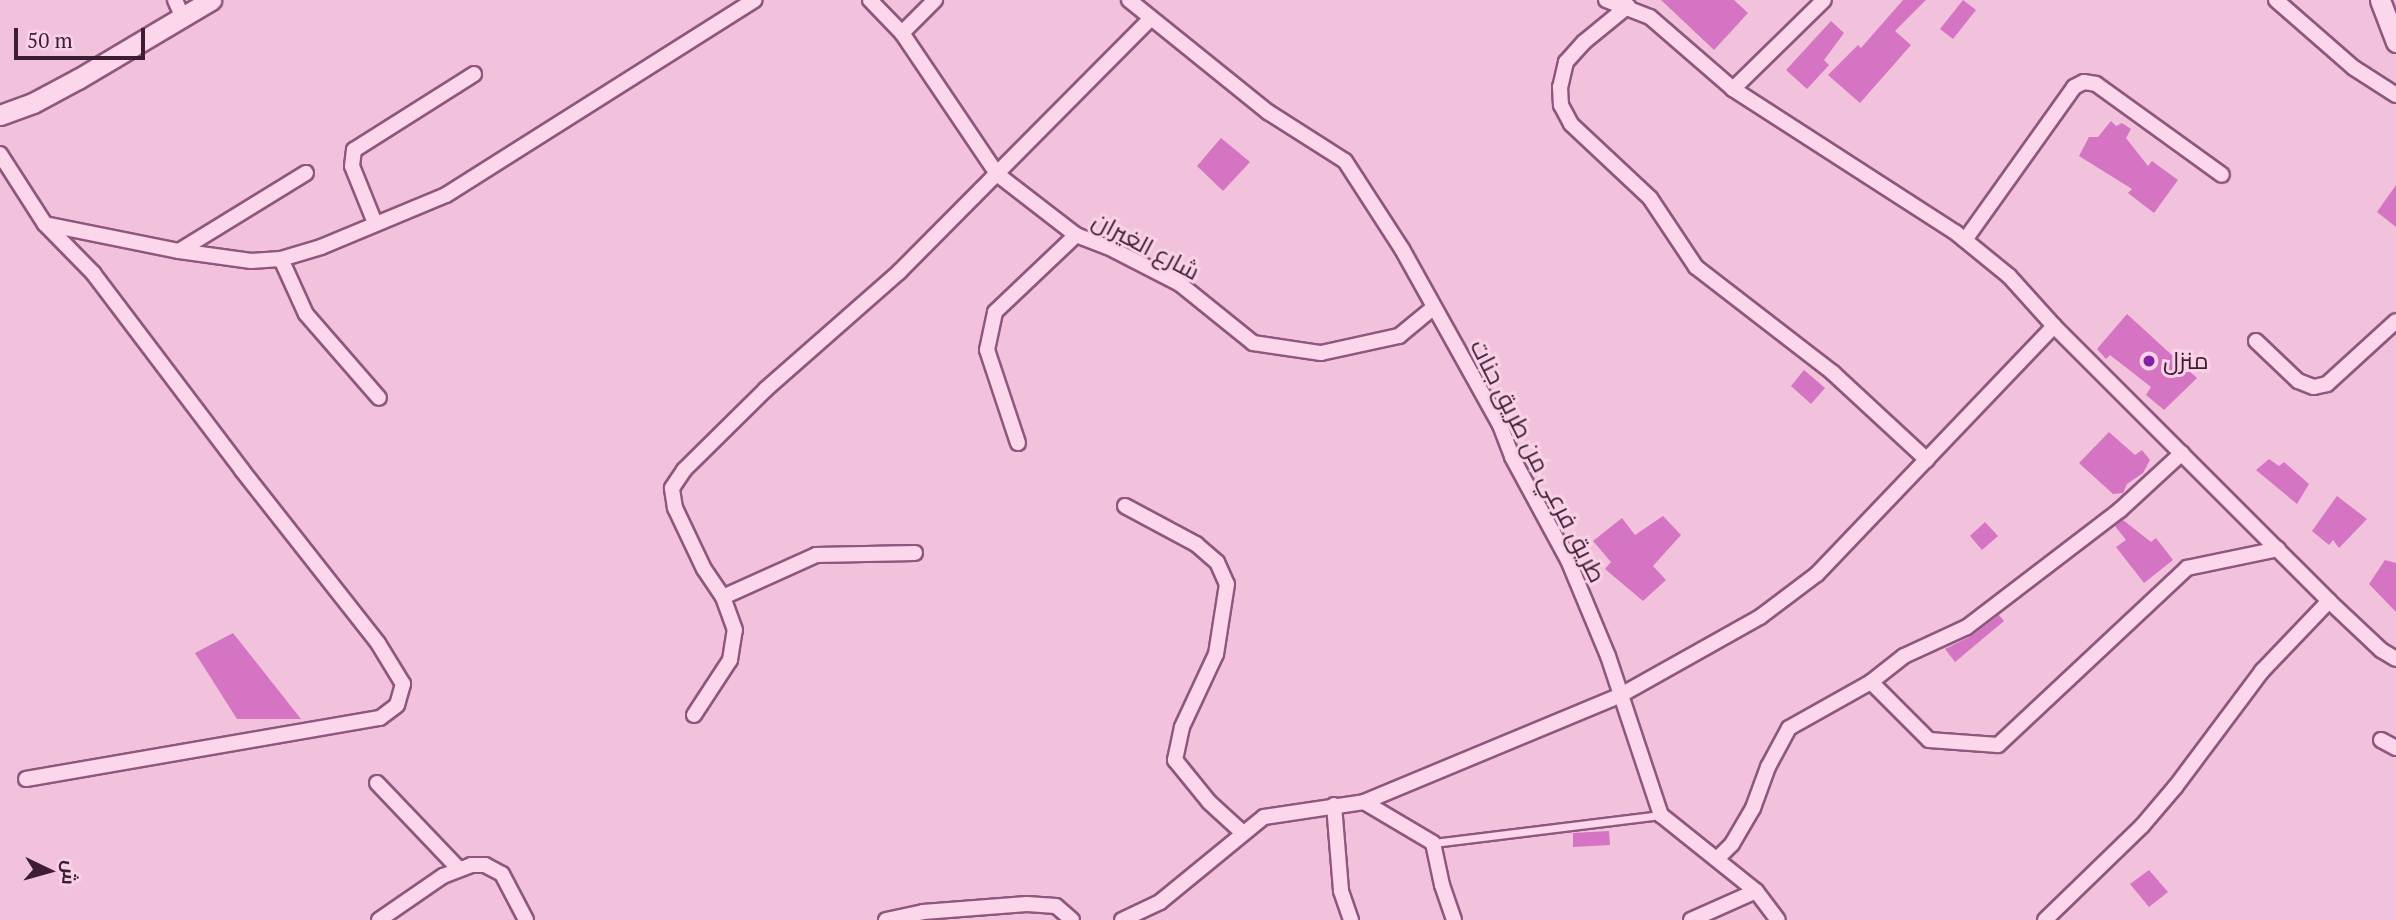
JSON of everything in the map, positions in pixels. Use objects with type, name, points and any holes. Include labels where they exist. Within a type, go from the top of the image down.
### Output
[{"type":"street","points":[[0,115],[33,103],[79,79],[179,9],[211,0]]},
{"type":"street","points":[[45,224],[179,251],[251,261],[281,259],[321,247],[446,195],[755,0]]},
{"type":"street","name":"شارع الغيران","points":[[870,0],[902,33],[997,174],[1076,235],[1108,247],[1180,284],[1253,343],[1321,353],[1399,336],[1434,307]]},
{"type":"street","points":[[902,33],[935,0]]},
{"type":"street","name":"طريق فرعي من طريق جنات","points":[[1129,0],[1150,20],[1268,112],[1345,161],[1402,249],[1500,425],[1512,457],[1568,560],[1621,695],[1661,815]]},
{"type":"street","points":[[1608,0],[1628,6],[1667,29],[1733,89],[1805,133],[1965,240],[2009,276],[2054,326],[2329,601],[2381,650],[2396,659]]},
{"type":"street","points":[[1733,89],[1824,0]]},
{"type":"street","points":[[2276,0],[2354,68],[2396,95]]},
{"type":"street","points":[[2380,0],[2396,42]]},
{"type":"street","points":[[1628,6],[1584,42],[1566,62],[1560,88],[1561,105],[1571,124],[1650,198],[1696,267],[1795,341],[1927,460]]},
{"type":"street","points":[[694,715],[730,660],[735,630],[723,597],[704,569],[675,508],[672,488],[684,470],[766,389],[900,272],[1150,20]]},
{"type":"street","points":[[375,223],[352,166],[354,150],[474,74]]},
{"type":"street","points":[[1965,240],[2074,87],[2084,82],[2096,84],[2222,175]]},
{"type":"street","points":[[0,154],[45,224],[93,274],[233,460],[378,643],[403,684],[397,705],[380,718],[26,779]]},
{"type":"street","points":[[179,251],[306,173]]},
{"type":"street","points":[[1018,443],[987,350],[995,312],[1076,235]]},
{"type":"street","points":[[281,259],[306,314],[379,398]]},
{"type":"street","points":[[2256,341],[2298,381],[2314,387],[2327,384],[2396,321]]},
{"type":"street","points":[[1122,920],[1160,902],[1264,817],[1364,802],[1621,695],[1760,617],[1817,574],[2054,326]]},
{"type":"street","points":[[1718,858],[1732,844],[1753,808],[1768,766],[1789,728],[1871,682],[1904,656],[1967,627],[2120,510],[2182,453]]},
{"type":"street","points":[[1125,506],[1196,544],[1217,562],[1227,584],[1216,654],[1182,727],[1175,760],[1209,802],[1243,833]]},
{"type":"street","points":[[1871,682],[1929,740],[1998,745],[2187,568],[2278,549]]},
{"type":"street","points":[[723,597],[816,555],[915,553]]},
{"type":"street","points":[[2045,920],[2142,827],[2262,671],[2329,601]]},
{"type":"street","points":[[2381,740],[2396,748]]},
{"type":"street","points":[[377,783],[460,869]]},
{"type":"street","points":[[1364,802],[1433,843],[1442,885],[1454,920]]},
{"type":"street","points":[[1334,805],[1341,891],[1351,920]]},
{"type":"street","points":[[1661,815],[1756,891],[1778,920]]},
{"type":"street","points":[[379,920],[443,876],[471,865],[494,867],[502,874],[526,920]]},
{"type":"street","points":[[1691,920],[1756,891]]},
{"type":"street","points":[[886,920],[1027,904],[1056,906],[1072,920]]},
{"type":"lane","points":[[1433,843],[1661,815]]},
{"type":"building","points":[[1661,0],[1734,0],[1748,13],[1714,50]]},
{"type":"building","points":[[1903,0],[1926,0],[1895,31],[1911,45],[1860,103],[1828,75],[1858,45],[1861,48]]},
{"type":"building","points":[[1963,0],[1976,10],[1953,39],[1940,29]]},
{"type":"building","points":[[1831,21],[1844,33],[1824,60],[1829,65],[1807,89],[1786,70]]},
{"type":"building","points":[[2111,121],[2116,126],[2122,123],[2131,129],[2126,138],[2148,166],[2152,161],[2178,180],[2154,213],[2128,193],[2132,189],[2079,156],[2089,137],[2098,137]]},
{"type":"building","points":[[1221,138],[1250,162],[1223,191],[1197,166]]},
{"type":"building","points":[[2396,185],[2396,227],[2377,212]]},
{"type":"building","name":"منزل","points":[[2127,314],[2197,378],[2164,410],[2146,395],[2151,387],[2110,355],[2106,359],[2097,349]]},
{"type":"building","points":[[1804,370],[1825,388],[1811,404],[1791,386]]},
{"type":"building","points":[[2109,432],[2135,455],[2142,450],[2150,460],[2143,473],[2127,484],[2123,493],[2113,494],[2079,463]]},
{"type":"building","points":[[2269,459],[2279,466],[2284,462],[2309,484],[2297,504],[2256,470]]},
{"type":"building","points":[[2337,496],[2367,519],[2339,548],[2333,540],[2329,545],[2312,531]]},
{"type":"building","points":[[1663,516],[1681,535],[1653,566],[1666,580],[1643,601],[1605,569],[1611,562],[1593,541],[1622,518],[1635,535]]},
{"type":"building","points":[[2123,520],[2151,542],[2156,538],[2173,560],[2144,583],[2116,547],[2126,540],[2115,526]]},
{"type":"building","points":[[1985,522],[1998,536],[1982,550],[1970,536]]},
{"type":"building","points":[[2385,560],[2396,563],[2396,612],[2369,584]]},
{"type":"building","points":[[1999,615],[2004,621],[1955,662],[1945,649],[1973,635]]},
{"type":"building","points":[[233,633],[301,719],[237,719],[195,653]]},
{"type":"building","points":[[1609,831],[1610,845],[1573,847],[1573,833]]},
{"type":"building","points":[[2149,870],[2168,892],[2149,907],[2130,884]]},
{"type":"place","name":"منزل","points":[[2149,361]]}]
